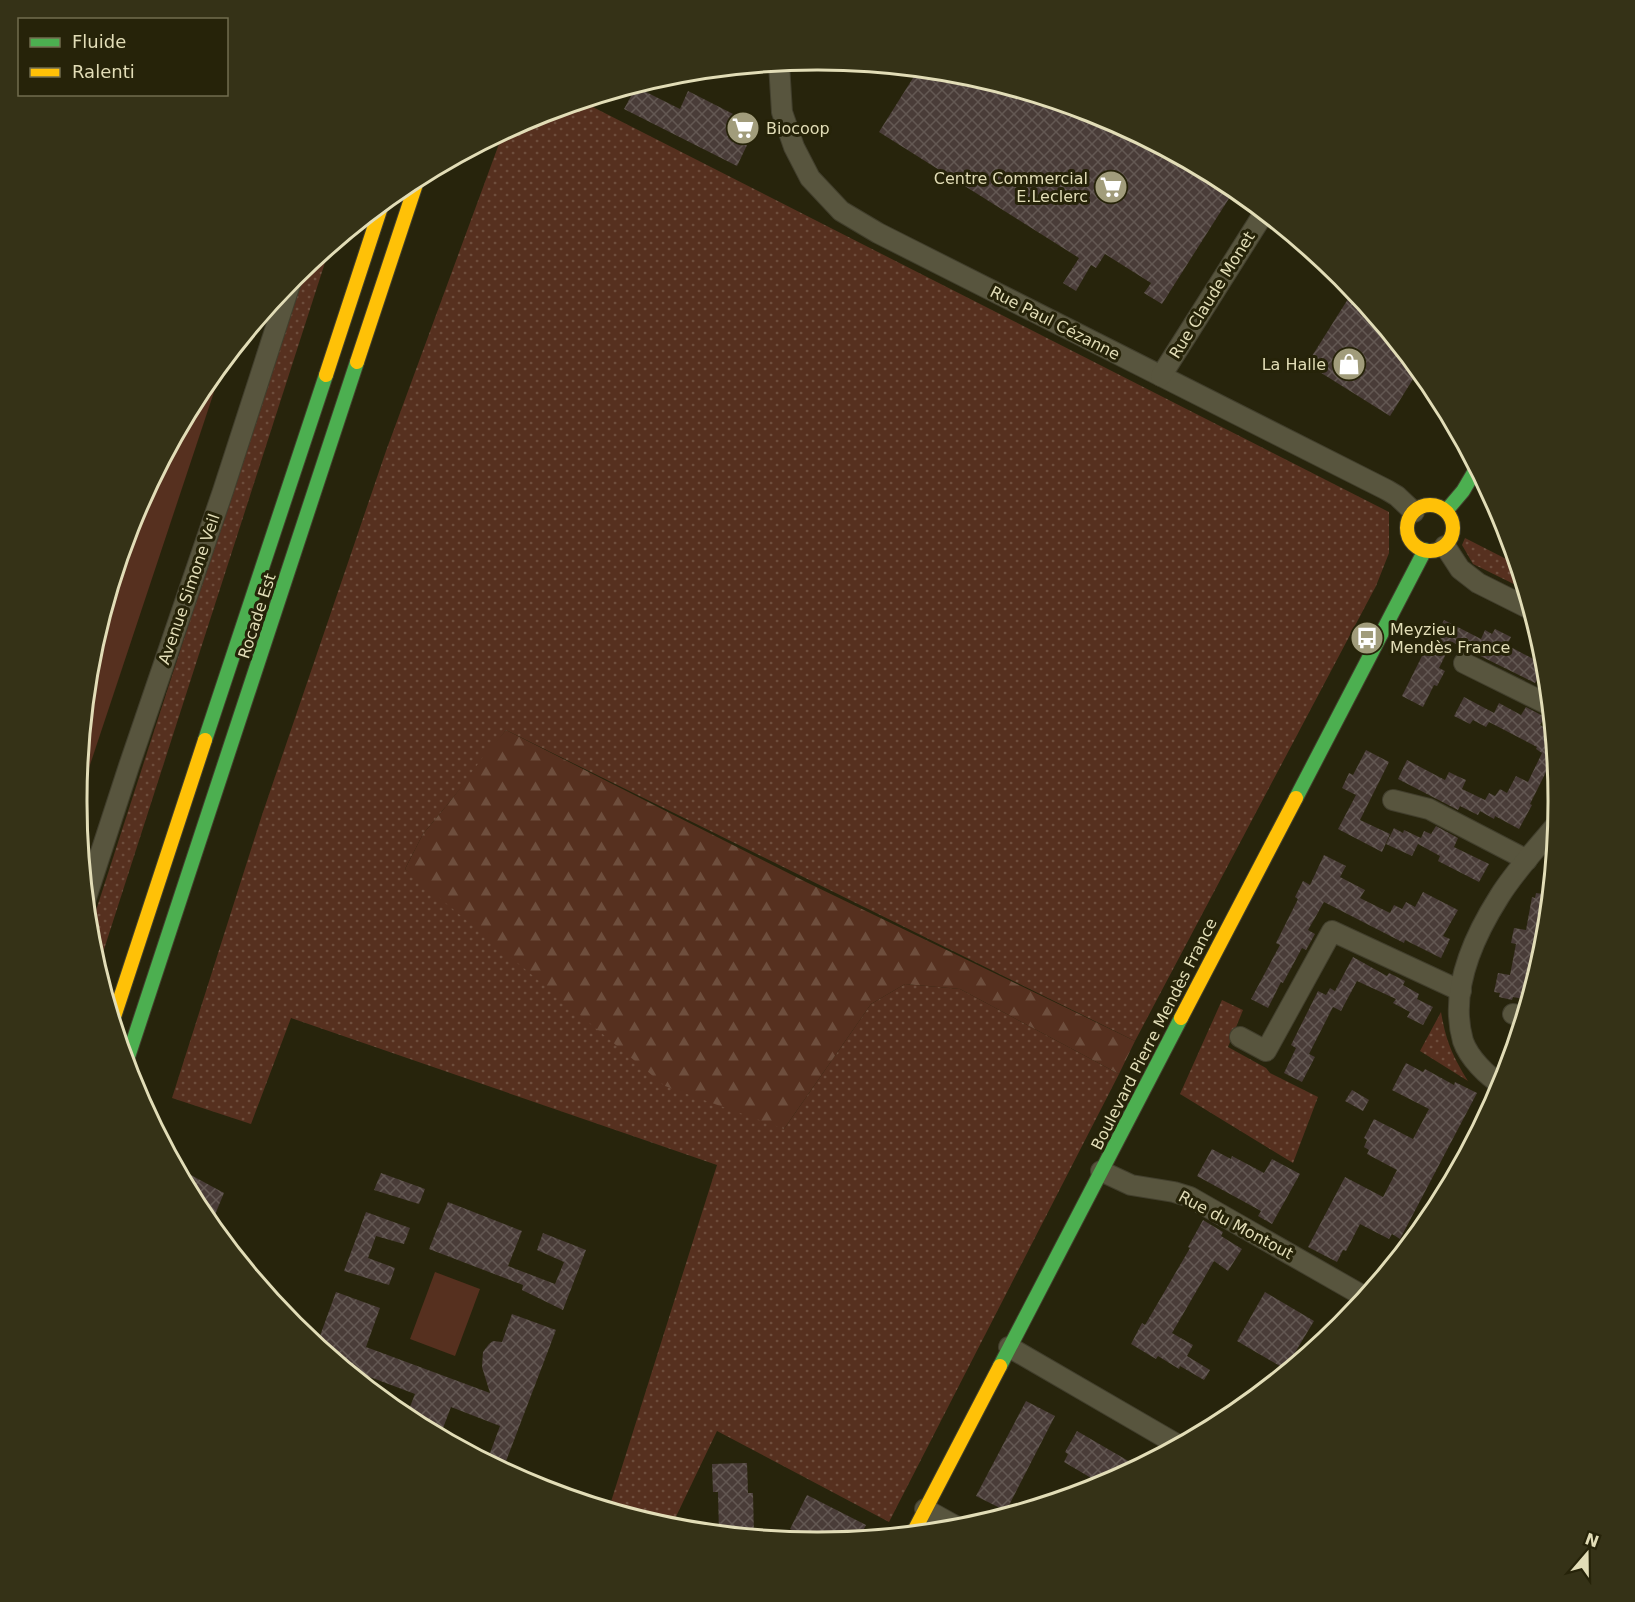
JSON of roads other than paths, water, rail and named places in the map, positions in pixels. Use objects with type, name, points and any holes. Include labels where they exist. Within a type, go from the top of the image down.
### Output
[{"type":"main road","name":"Rocade Est","points":[[131,1049],[413,193]]},
{"type":"main road","name":"Rocade Est","points":[[117,1007],[377,218]]},
{"type":"main road","points":[[1446,511],[1472,476]]},
{"type":"main road","points":[[1433,505],[1446,511],[1453,525],[1450,540],[1438,549],[1425,550],[1418,547],[1412,541],[1408,527],[1414,512],[1419,508],[1433,505]]},
{"type":"main road","name":"Boulevard Pierre Mendès France","points":[[917,1524],[1425,550]]},
{"type":"street","name":"Rue Paul Cézanne","points":[[780,72],[782,112],[794,147],[810,178],[841,211],[878,233],[1387,490],[1414,512]]},
{"type":"street","name":"Rue Claude Monet","points":[[1161,376],[1260,220]]},
{"type":"street","name":"Avenue Simone Veil","points":[[92,881],[284,302]]},
{"type":"street","points":[[1445,546],[1460,569],[1478,583],[1521,604]]},
{"type":"street","points":[[1464,663],[1541,701]]},
{"type":"street","points":[[1393,800],[1429,809],[1527,860]]},
{"type":"street","points":[[1493,1079],[1473,1059],[1464,1042],[1460,1020],[1461,991],[1468,963],[1485,922],[1500,896],[1547,836]]},
{"type":"street","points":[[1240,1037],[1266,1051],[1332,931],[1461,991]]},
{"type":"street","name":"Rue du Montout","points":[[1101,1171],[1131,1185],[1190,1197],[1358,1293]]},
{"type":"street","points":[[1009,1347],[1170,1441]]},
{"type":"street","points":[[925,1509],[944,1520]]},
{"type":"place","name":"Biocoop","points":[[743,128]]},
{"type":"place","name":"Centre Commercial E.Leclerc","points":[[1111,187]]},
{"type":"place","name":"La Halle","points":[[1349,364]]},
{"type":"place","name":"Meyzieu Mendès France","points":[[1367,638]]}]
